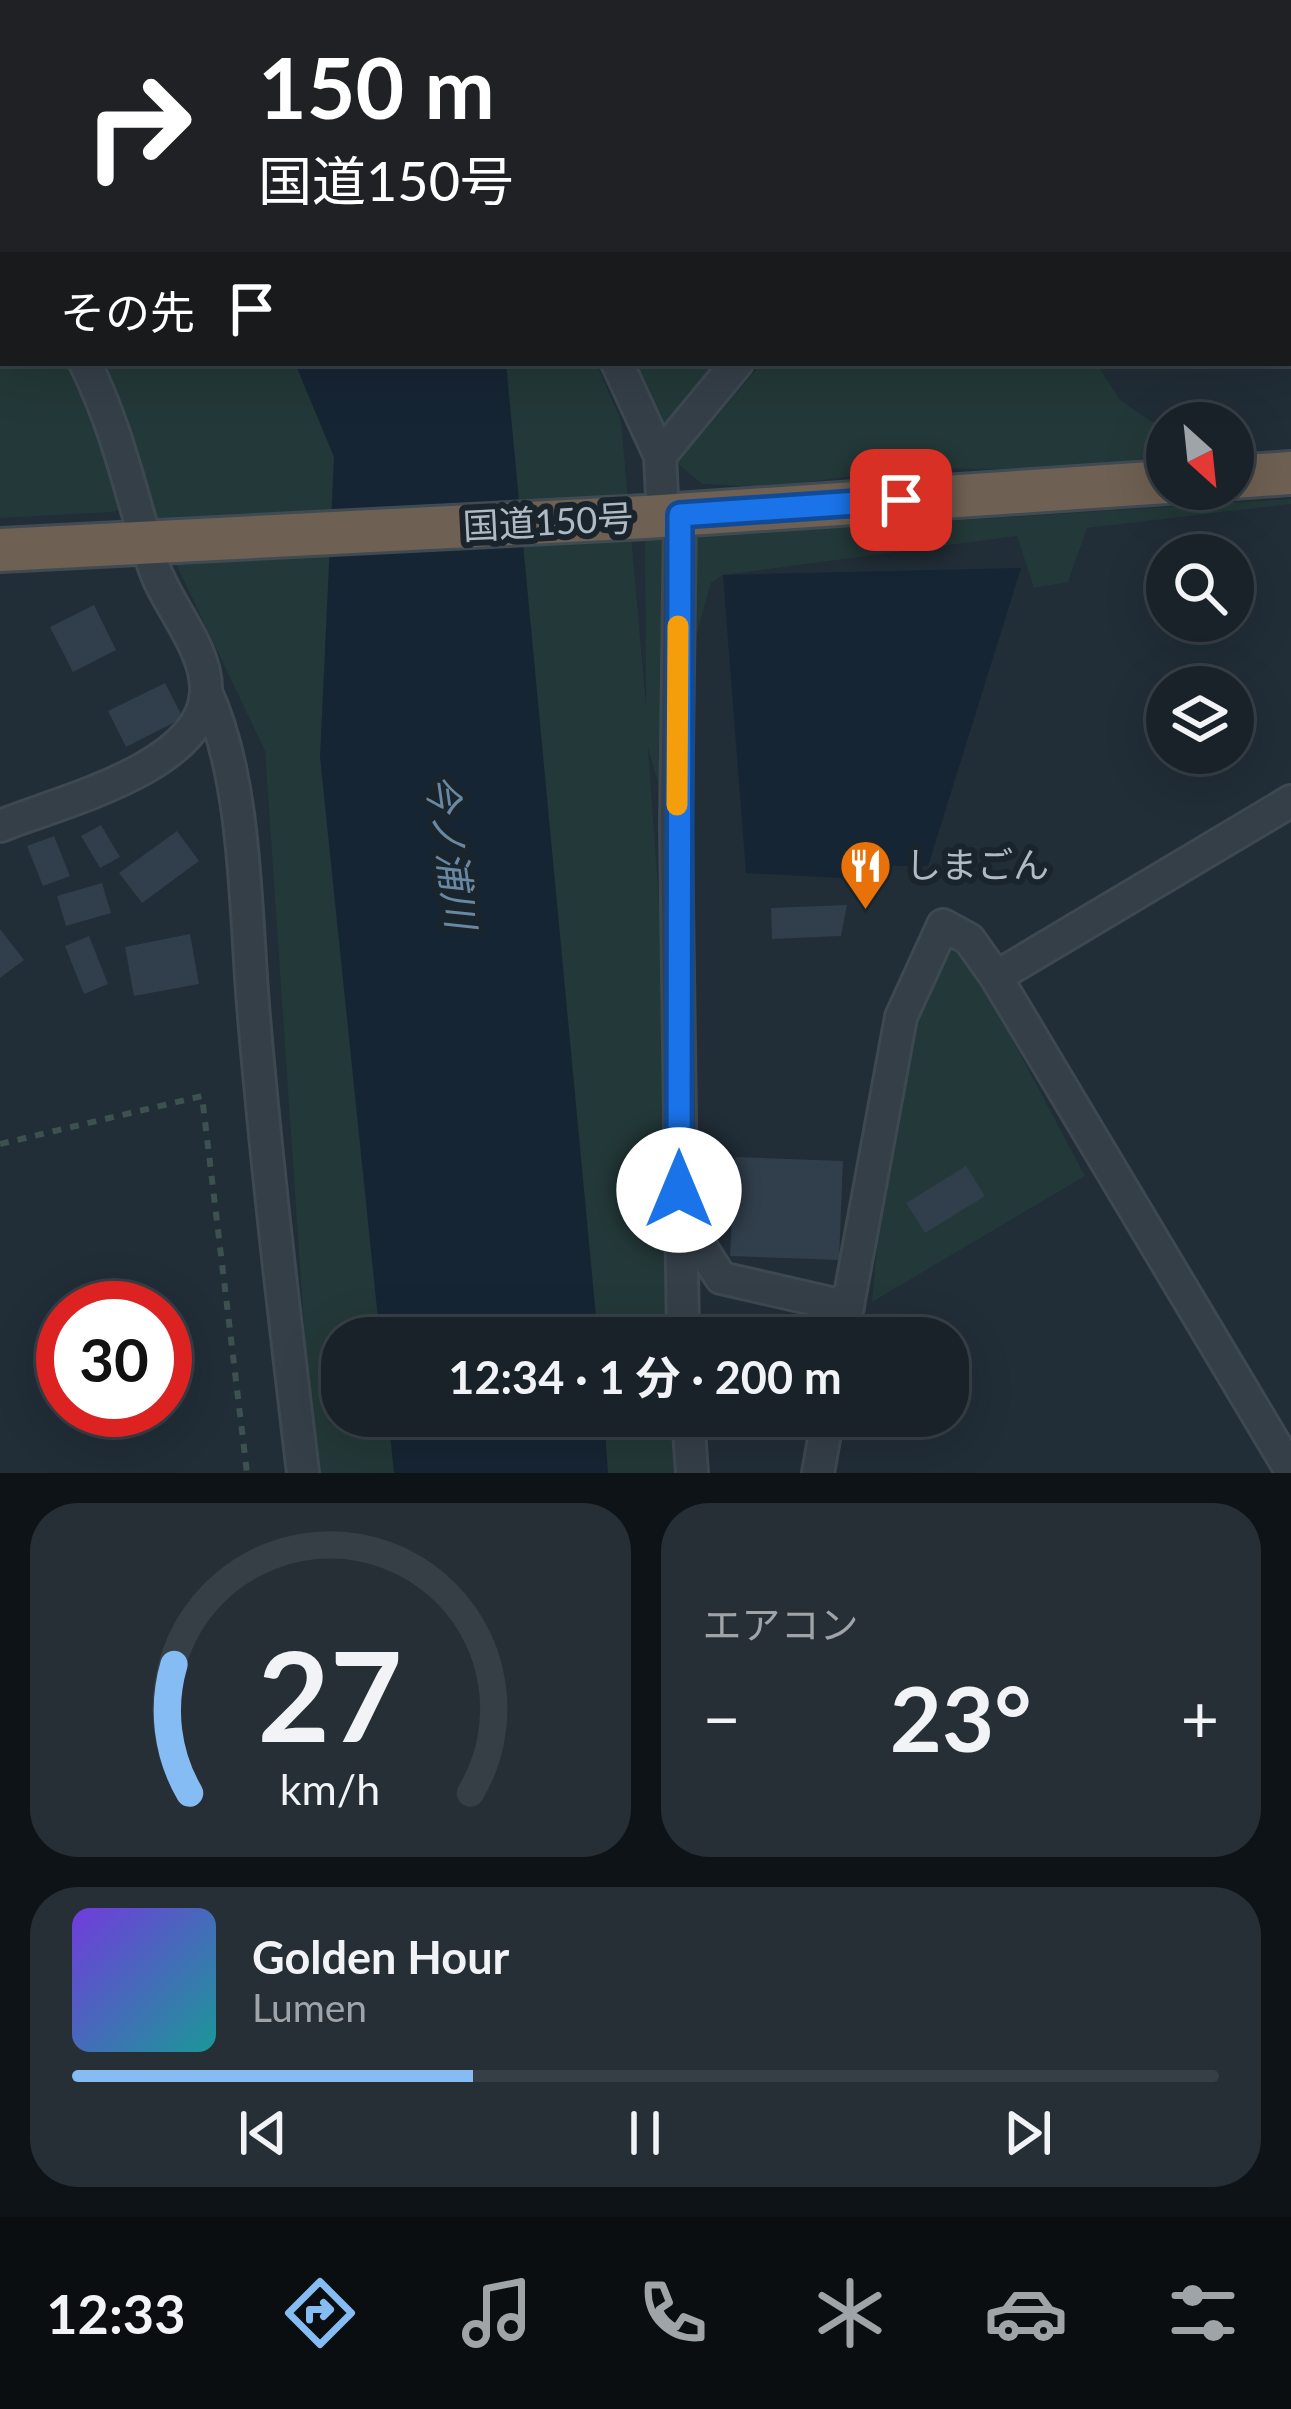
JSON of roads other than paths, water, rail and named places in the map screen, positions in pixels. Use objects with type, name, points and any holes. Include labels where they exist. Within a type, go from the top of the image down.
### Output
[{"type":"highway","points":[[1254,476],[1291,473]]},
{"type":"highway","name":"国道150号","points":[[0,550],[663,516],[1146,483]]},
{"type":"street","points":[[86,366],[168,541],[153,565],[220,722],[238,837],[268,1179],[303,1473]]},
{"type":"street","points":[[618,366],[660,456],[682,1317]]},
{"type":"street","points":[[660,456],[735,366]]},
{"type":"street","points":[[0,826],[164,760],[194,732],[206,692]]},
{"type":"street","points":[[996,976],[1291,801]]},
{"type":"street","points":[[846,1317],[901,1017],[944,925],[969,939],[996,976],[1291,1471]]},
{"type":"street","points":[[679,1190],[699,1244],[722,1277],[829,1317]]},
{"type":"street","points":[[689,1437],[692,1473]]},
{"type":"street","points":[[818,1473],[824,1437]]},
{"type":"water","name":"今ノ浦川","points":[[296,366],[506,366],[596,1317],[378,1317],[320,757],[334,457]]},
{"type":"water","points":[[1021,568],[928,866],[874,866],[876,880],[746,873],[723,575]]},
{"type":"water","points":[[390,1437],[605,1437],[608,1473],[394,1473]]},
{"type":"place","name":"しまごん","points":[[866,911]]}]
